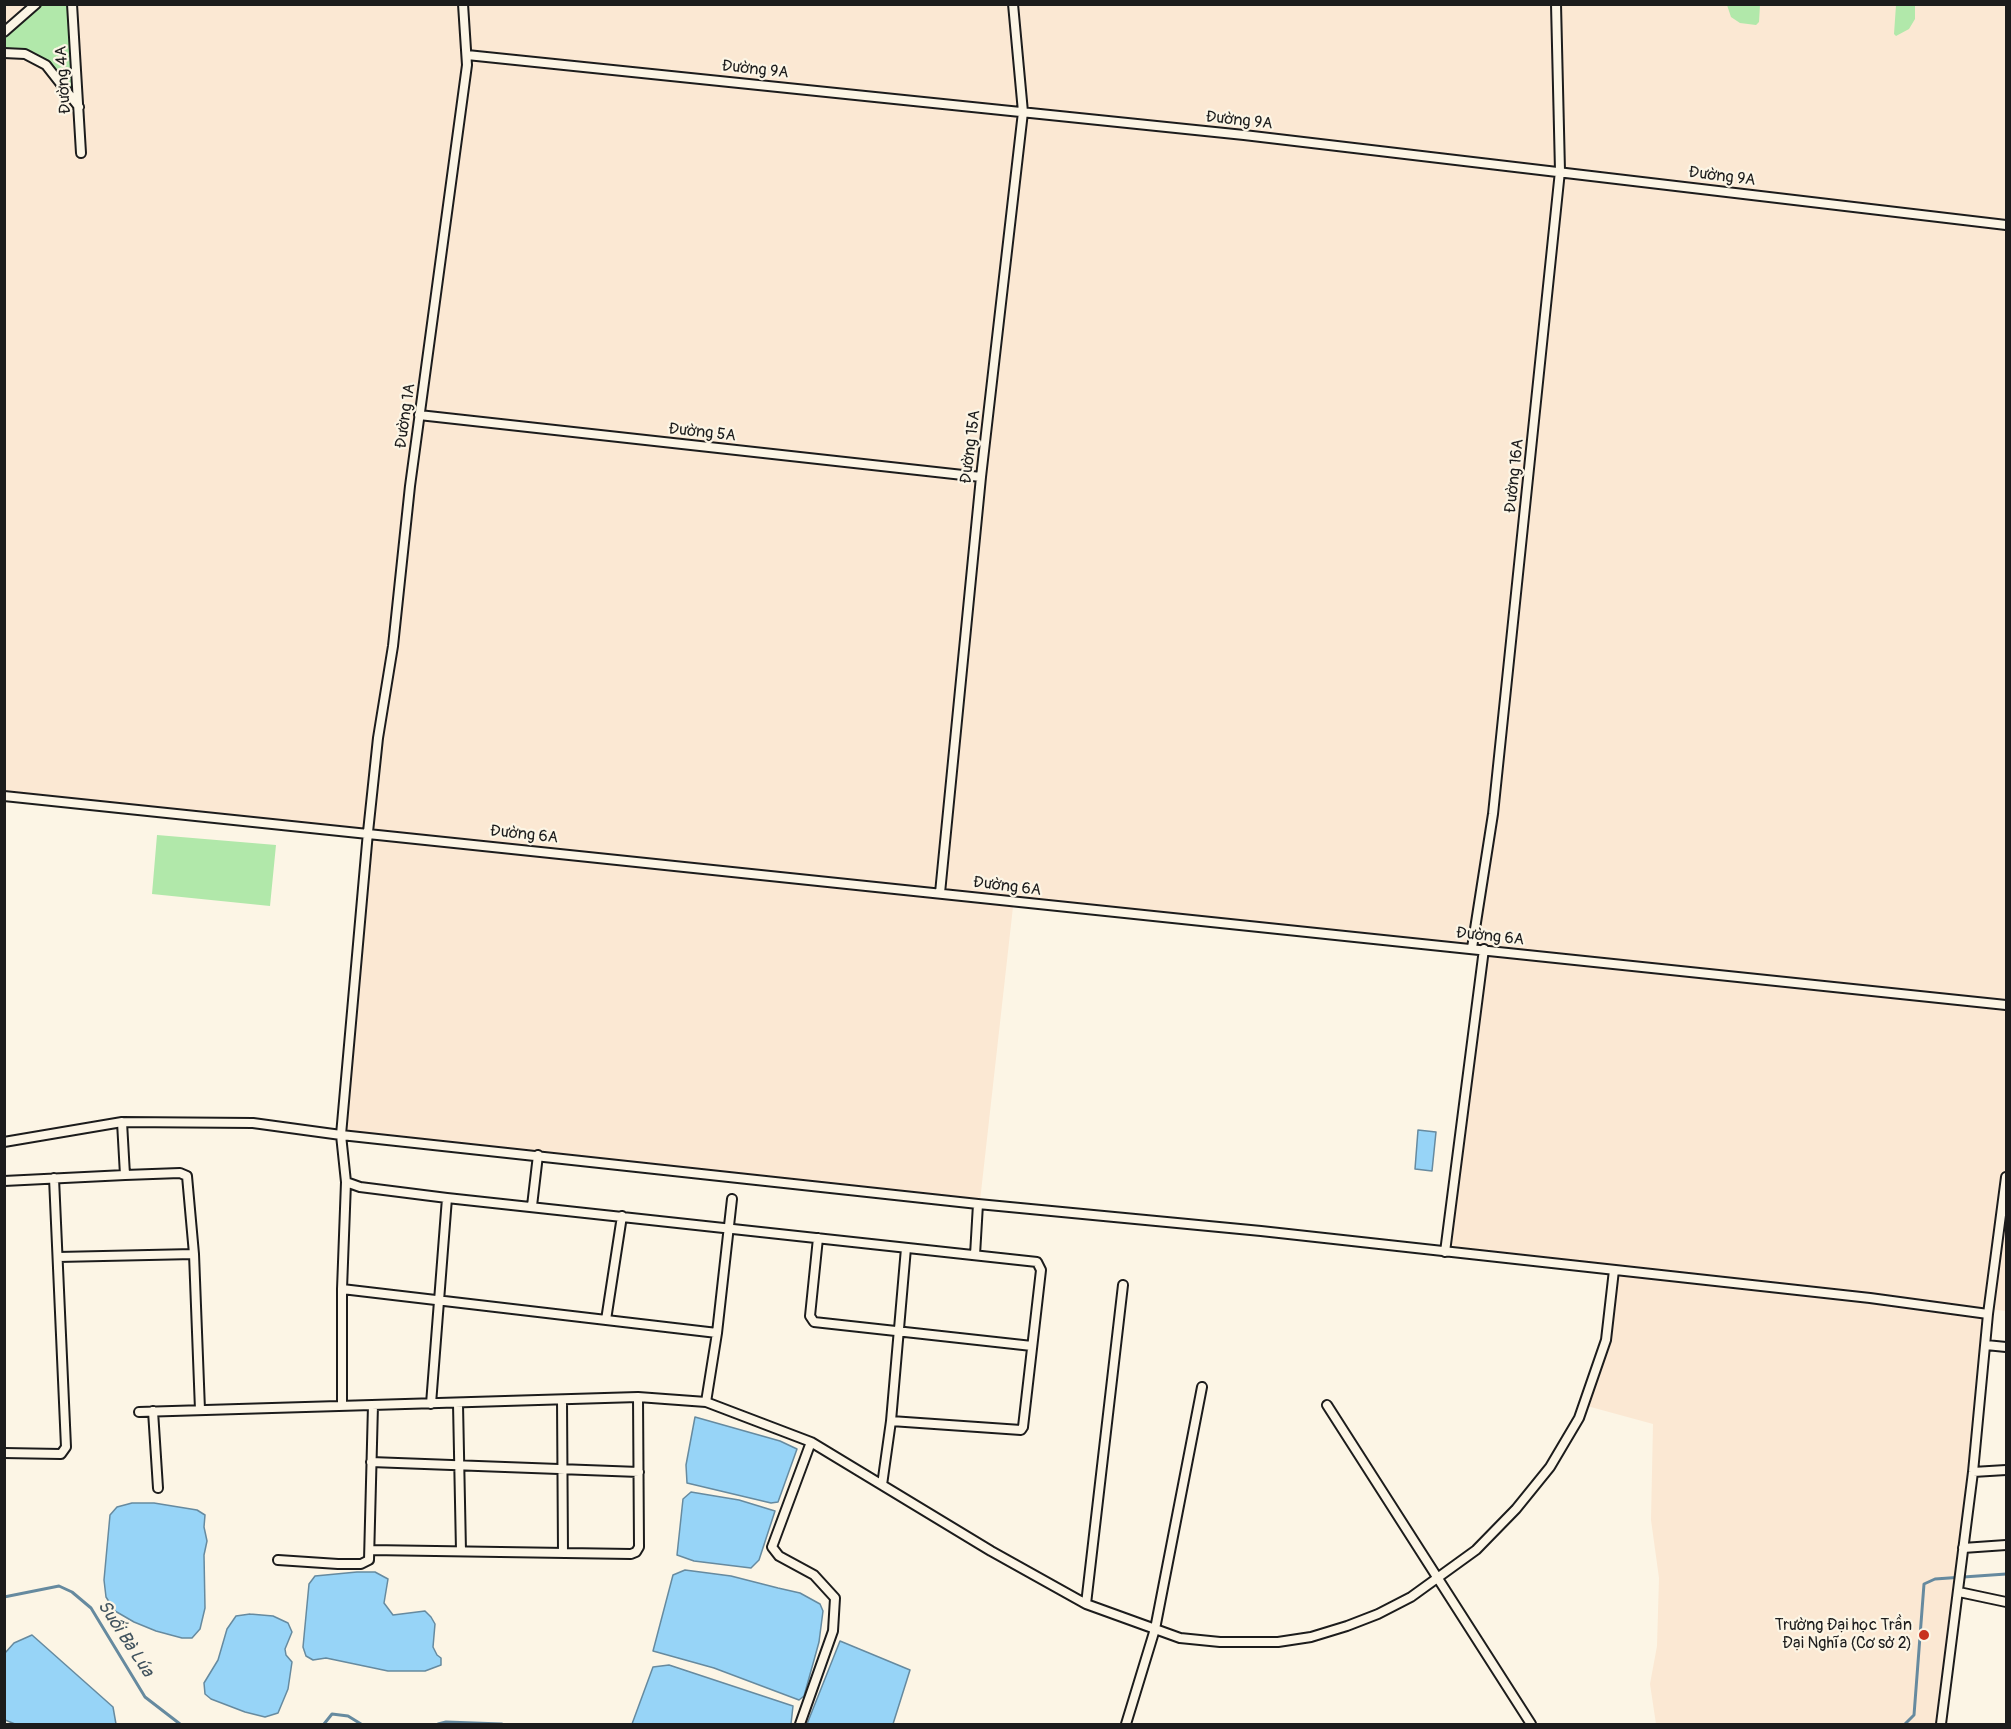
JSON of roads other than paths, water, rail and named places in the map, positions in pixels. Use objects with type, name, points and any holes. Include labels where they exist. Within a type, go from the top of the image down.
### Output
[{"type":"street","points":[[4,32],[36,4]]},
{"type":"street","name":"Đường 4A","points":[[72,4],[81,153]]},
{"type":"street","name":"Đường 1A","points":[[342,1406],[342,1289],[346,1182],[342,1135],[368,832],[378,738],[393,646],[419,415],[467,55],[463,4]]},
{"type":"street","name":"Đường 15A","points":[[940,893],[981,477],[1023,112],[1013,4]]},
{"type":"street","name":"Đường 16A","points":[[1473,948],[1493,814],[1560,171],[1556,4]]},
{"type":"street","points":[[4,53],[25,54],[46,65],[80,108]]},
{"type":"street","name":"Đường 9A","points":[[467,55],[1023,112],[1560,171],[2007,225]]},
{"type":"street","name":"Đường 5A","points":[[419,415],[981,477]]},
{"type":"street","name":"Đường 6A","points":[[4,796],[368,832],[1158,918],[1484,949],[2007,1005]]},
{"type":"street","points":[[1444,1252],[1484,949]]},
{"type":"street","points":[[122,1122],[125,1174]]},
{"type":"street","points":[[4,1142],[122,1122],[253,1123],[342,1135],[978,1204],[1870,1298],[1988,1314]]},
{"type":"street","points":[[532,1206],[538,1155]]},
{"type":"street","points":[[4,1181],[125,1174],[180,1173],[187,1176],[194,1254],[200,1410]]},
{"type":"street","points":[[1941,1725],[1973,1472],[1988,1314],[2007,1177]]},
{"type":"street","points":[[4,1454],[61,1454],[66,1447],[54,1178]]},
{"type":"street","points":[[346,1182],[360,1187],[447,1198],[1037,1262],[1041,1270],[1021,1431],[891,1421]]},
{"type":"street","points":[[431,1404],[447,1198]]},
{"type":"street","points":[[706,1402],[717,1333],[732,1199]]},
{"type":"street","points":[[975,1256],[978,1204]]},
{"type":"street","points":[[606,1320],[622,1216]]},
{"type":"street","points":[[818,1238],[812,1320],[898,1332],[1032,1346]]},
{"type":"street","points":[[882,1485],[891,1421],[906,1248]]},
{"type":"street","points":[[58,1257],[194,1254]]},
{"type":"street","points":[[139,1412],[638,1397],[706,1402],[811,1442],[1052,1587],[1086,1604],[1180,1638],[1220,1642],[1278,1642],[1311,1637],[1378,1614],[1438,1578],[1476,1550],[1516,1509],[1550,1467],[1579,1419],[1606,1340],[1614,1270]]},
{"type":"street","points":[[1086,1604],[1123,1285]]},
{"type":"street","points":[[342,1289],[717,1333]]},
{"type":"street","points":[[1986,1345],[2007,1347]]},
{"type":"street","points":[[1126,1725],[1155,1629],[1202,1387]]},
{"type":"street","points":[[370,1550],[636,1552],[639,1547],[638,1397]]},
{"type":"street","points":[[562,1400],[563,1553]]},
{"type":"street","points":[[458,1404],[461,1551]]},
{"type":"street","points":[[278,1560],[361,1564],[369,1560],[373,1405]]},
{"type":"street","points":[[1327,1405],[1531,1725]]},
{"type":"street","points":[[153,1411],[158,1488]]},
{"type":"street","points":[[800,1725],[833,1631],[835,1598],[814,1575],[779,1556],[771,1547],[811,1442]]},
{"type":"street","points":[[371,1462],[639,1472]]},
{"type":"street","points":[[1973,1472],[2007,1470]]},
{"type":"street","points":[[1963,1551],[2007,1545]]},
{"type":"street","points":[[1959,1589],[2007,1602]]},
{"type":"water","points":[[1418,1130],[1436,1132],[1432,1171],[1415,1169]]},
{"type":"water","points":[[695,1417],[780,1441],[797,1449],[778,1502],[771,1503],[687,1483],[686,1465]]},
{"type":"water","points":[[691,1492],[739,1500],[775,1511],[759,1560],[751,1568],[694,1561],[677,1555],[683,1499]]},
{"type":"water","points":[[132,1503],[154,1503],[197,1510],[205,1515],[204,1527],[207,1541],[204,1555],[205,1608],[200,1629],[192,1638],[182,1638],[156,1631],[134,1622],[115,1611],[106,1597],[104,1580],[110,1515],[117,1507]]},
{"type":"water","points":[[685,1570],[731,1576],[800,1593],[820,1604],[823,1611],[819,1642],[804,1696],[799,1700],[714,1668],[653,1651],[673,1575]]},
{"type":"water","points":[[375,1572],[388,1579],[384,1603],[393,1615],[425,1611],[431,1617],[435,1624],[433,1647],[441,1658],[441,1665],[425,1671],[388,1671],[326,1658],[313,1660],[306,1656],[303,1647],[309,1584],[315,1576]]},
{"type":"water","points":[[250,1614],[273,1616],[288,1623],[292,1632],[285,1649],[286,1655],[292,1662],[288,1689],[278,1713],[265,1717],[211,1699],[205,1694],[204,1683],[218,1660],[227,1629],[236,1616]]},
{"type":"water","points":[[32,1635],[113,1707],[116,1724],[15,1724],[5,1720],[5,1653],[14,1643]]},
{"type":"water","points":[[840,1641],[910,1670],[893,1724],[807,1724]]},
{"type":"water","points":[[669,1665],[793,1706],[791,1724],[632,1724],[653,1667]]},
{"type":"waterway","name":"Suối Bà Lúa","points":[[1905,1724],[1914,1715],[1924,1584],[1935,1579],[2006,1574]]},
{"type":"waterway","name":"Suối Bà Lúa","points":[[4,1597],[59,1586],[72,1592],[91,1608],[145,1697],[180,1724]]},
{"type":"waterway","name":"Suối Bà Lúa","points":[[324,1724],[332,1714],[348,1716],[361,1724]]},
{"type":"waterway","name":"Suối Bà Lúa","points":[[438,1724],[446,1722],[502,1724]]},
{"type":"place","name":"Trường Đại học Trần Đại Nghĩa (Cơ sở 2)","points":[[1924,1635]]}]
